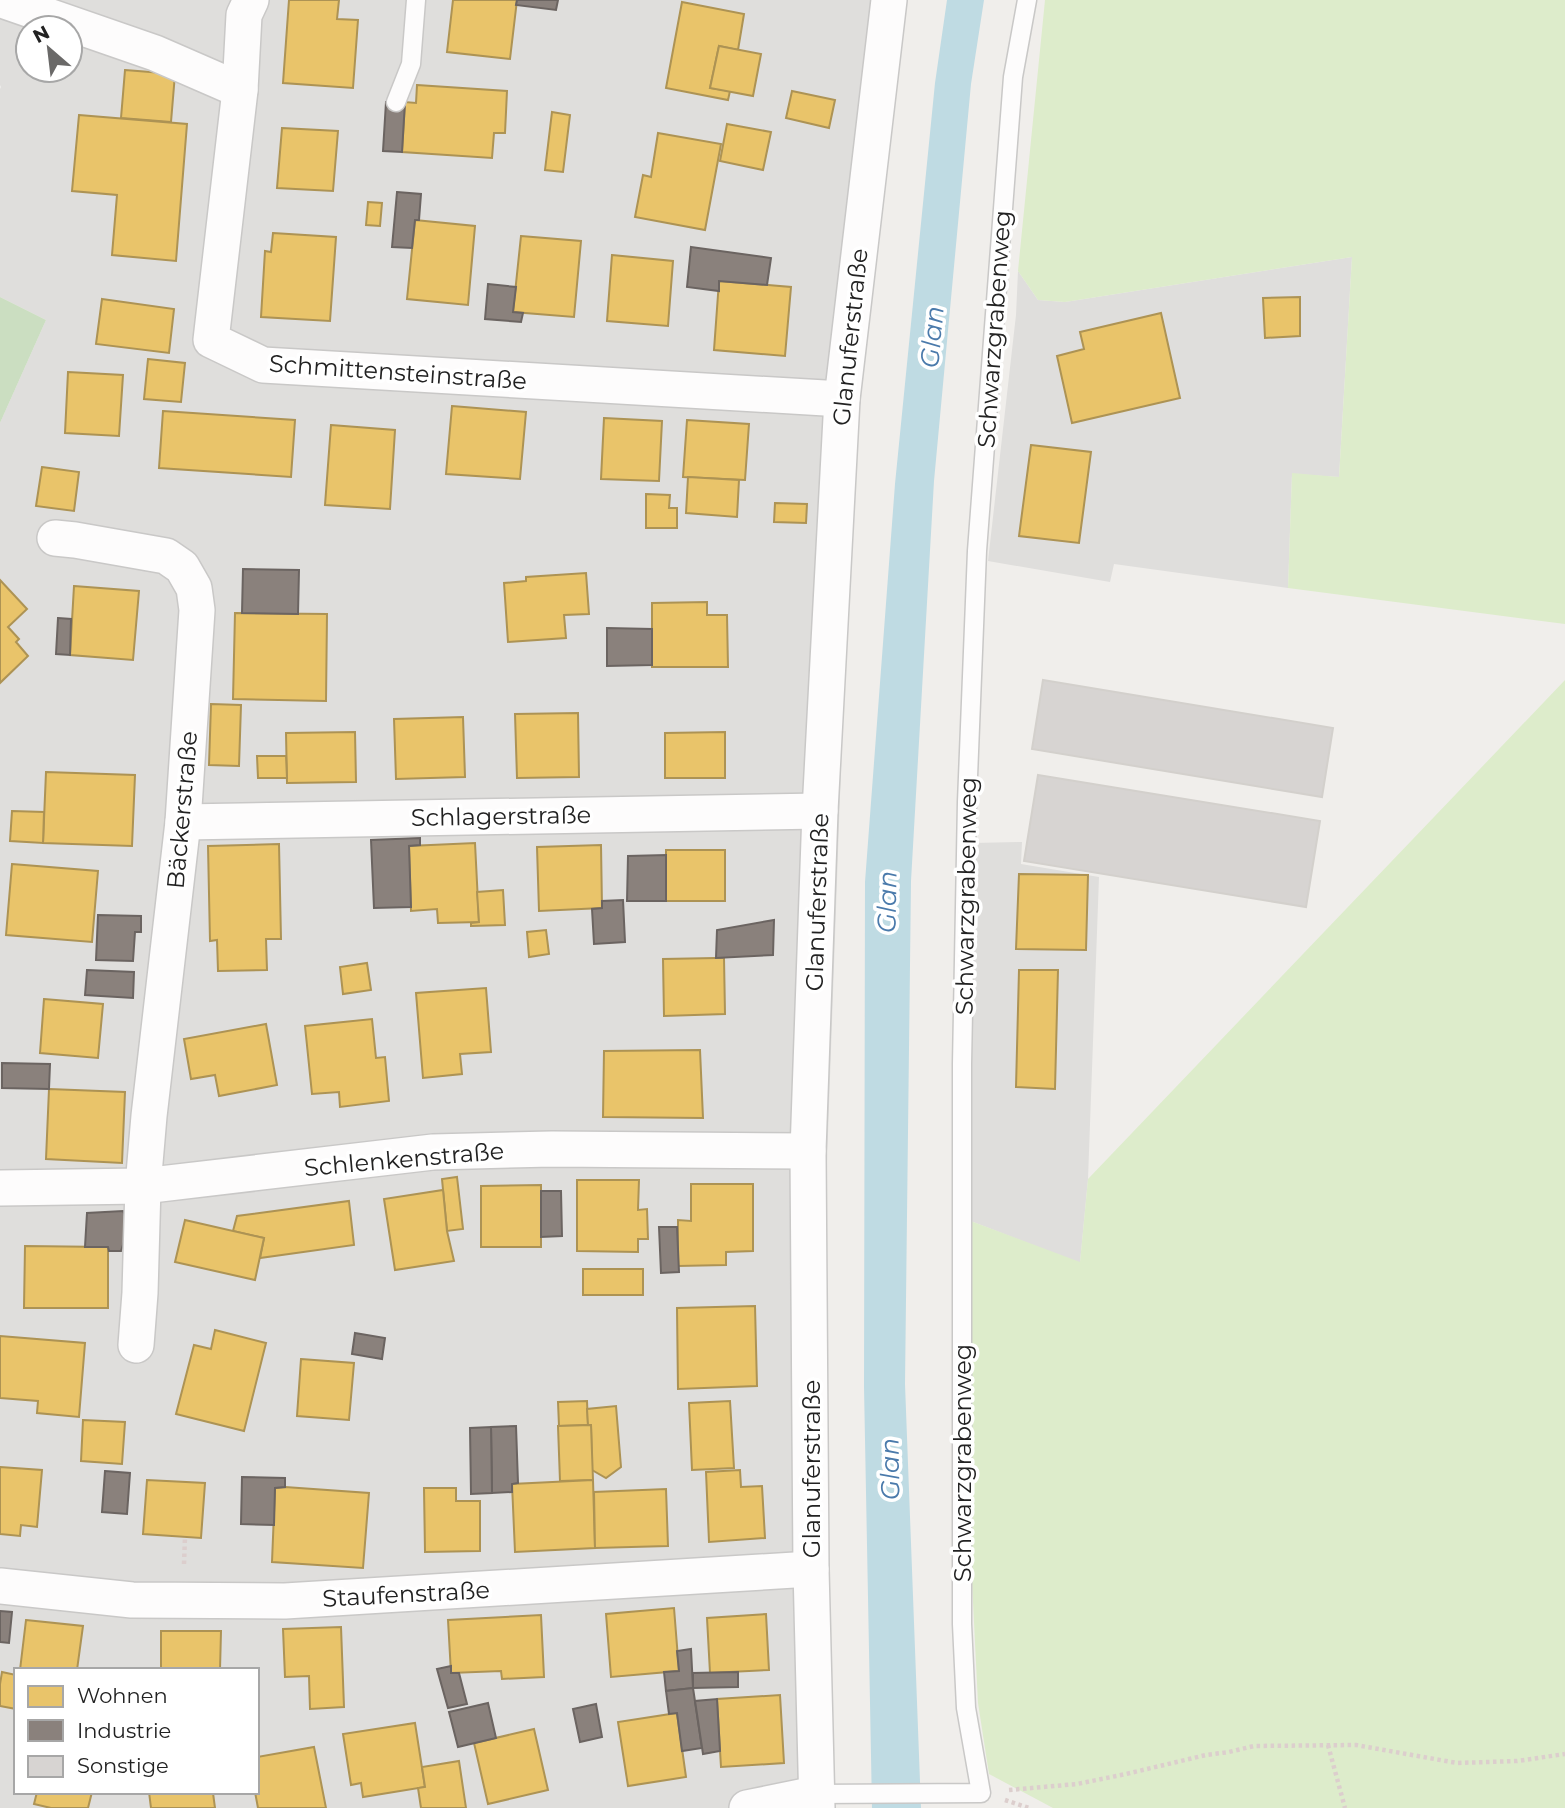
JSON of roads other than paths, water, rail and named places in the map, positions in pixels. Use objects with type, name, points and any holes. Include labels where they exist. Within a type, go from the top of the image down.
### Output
[{"type":"street","points":[[2,0],[155,52],[240,90]]},
{"type":"street","name":"Schmittensteinstraße","points":[[251,0],[244,15],[240,90],[211,340],[263,365],[842,399]]},
{"type":"street","name":"Glanuferstraße","points":[[816,1801],[811,1569],[808,1151],[820,811],[842,399],[889,0]]},
{"type":"street","name":"Bäckerstraße","points":[[55,538],[166,556],[182,566],[194,588],[197,610],[183,822],[143,1186],[136,1345]]},
{"type":"street","name":"Schlagerstraße","points":[[183,822],[820,811]]},
{"type":"street","name":"Schlenkenstraße","points":[[0,1188],[143,1186],[433,1152],[552,1149],[808,1151]]},
{"type":"street","name":"Staufenstraße","points":[[0,1586],[132,1601],[285,1601],[811,1569]]},
{"type":"street","points":[[747,1808],[816,1801]]},
{"type":"lane","points":[[396,102],[411,64],[416,0]]},
{"type":"lane","name":"Schwarzgrabenweg","points":[[816,1801],[854,1793],[981,1793],[966,1708],[962,1625],[962,1064],[967,802],[977,551],[1013,77],[1027,0]]},
{"type":"water","name":"Glan","points":[[947,0],[984,0],[971,84],[934,481],[911,881],[905,1384],[921,1808],[872,1808],[864,1387],[865,882],[895,484],[935,83]]}]
